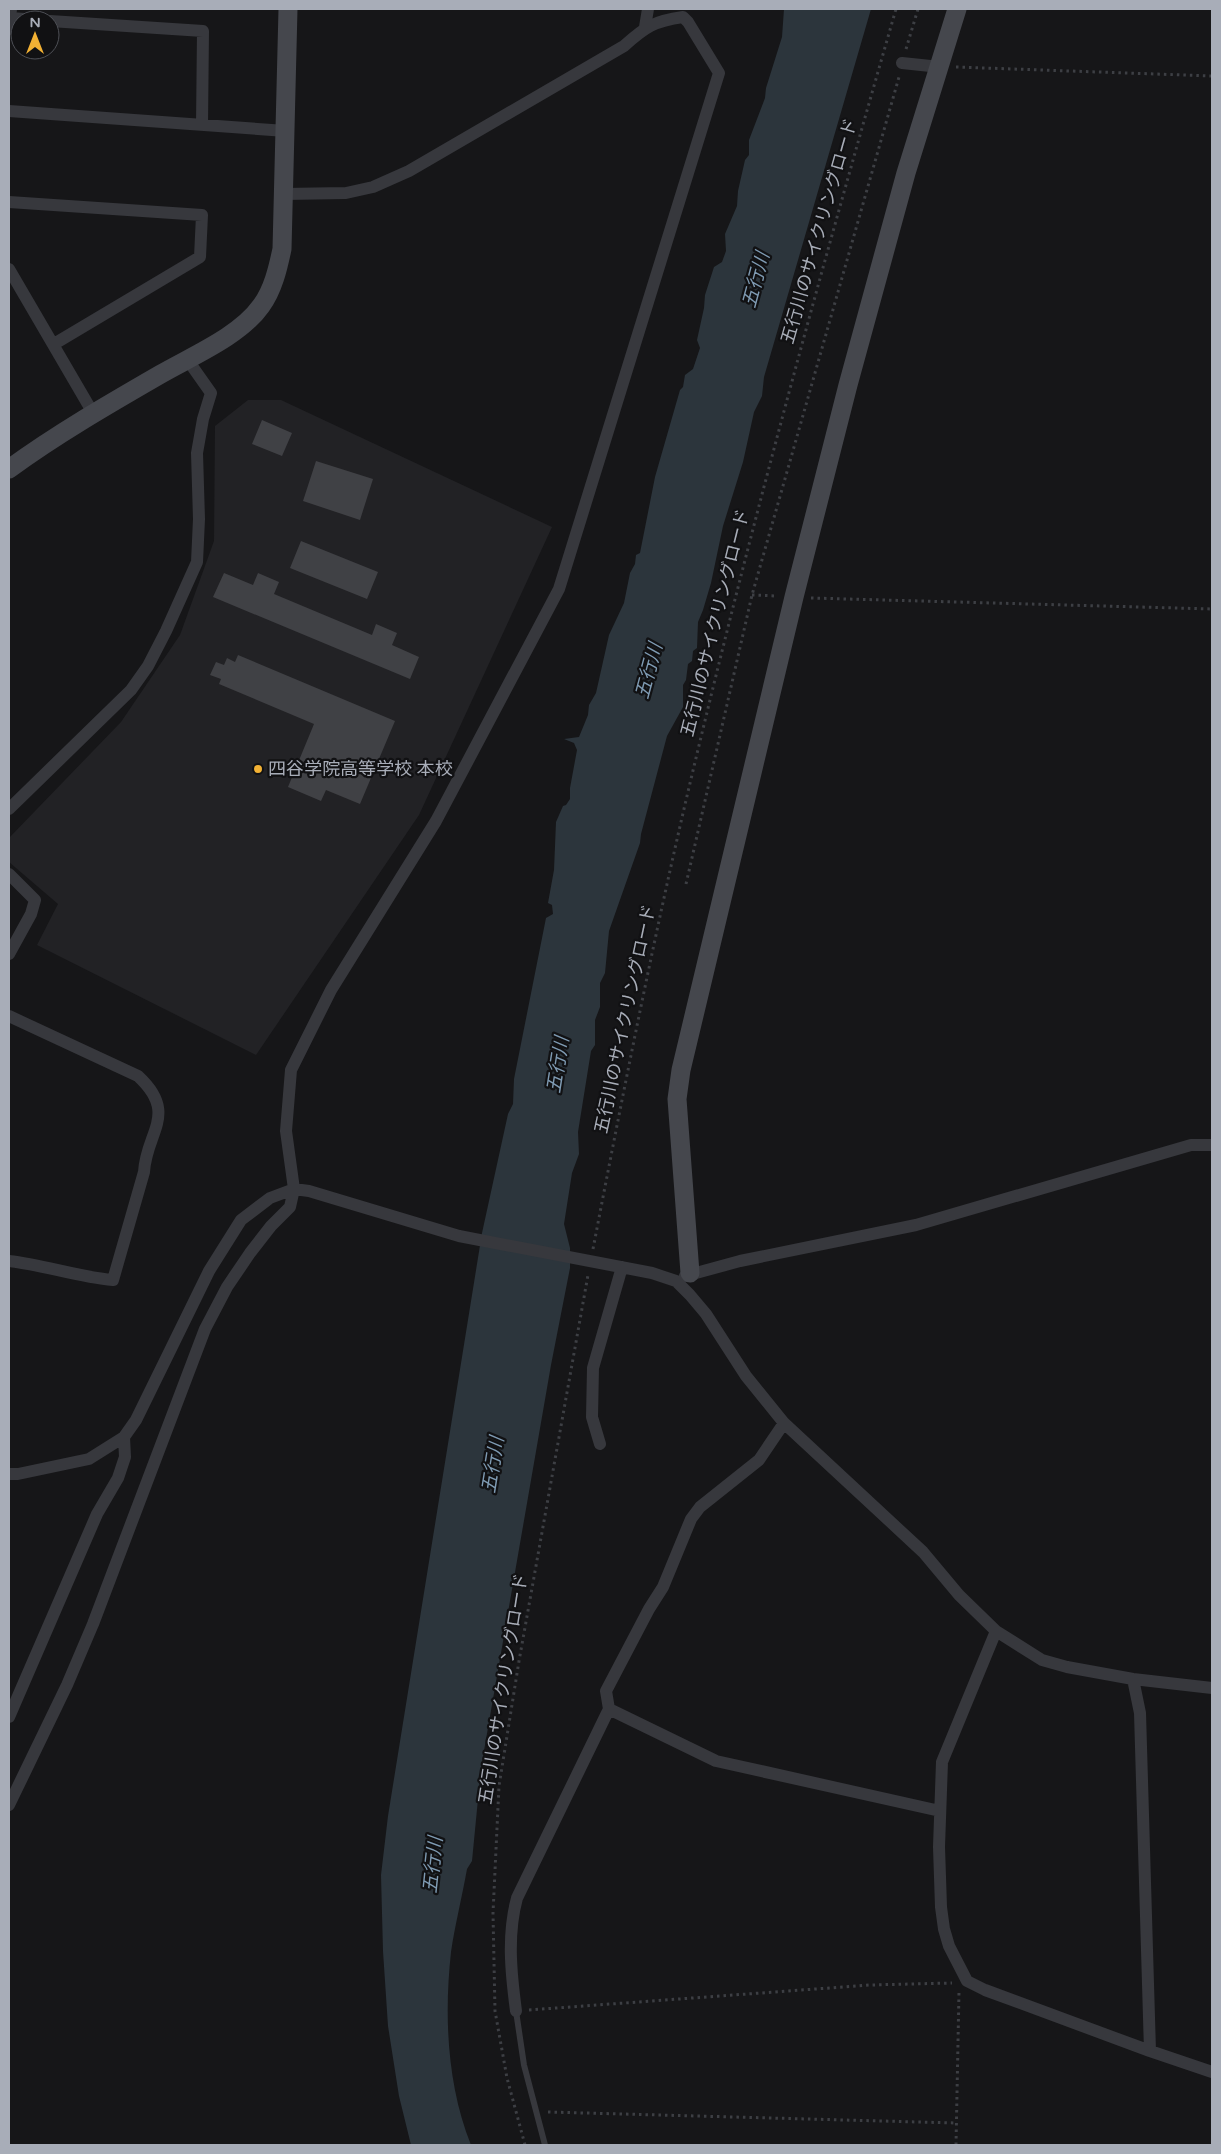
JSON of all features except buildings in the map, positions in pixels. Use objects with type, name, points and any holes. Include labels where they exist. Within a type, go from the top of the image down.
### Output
[{"type":"street","points":[[9,469],[93,413],[225,337],[247,321],[261,306],[278,267],[282,249],[288,9]]},
{"type":"street","points":[[645,27],[648,9]]},
{"type":"street","points":[[957,9],[903,183],[848,385],[794,597],[681,1070],[677,1099],[683,1277],[746,1376],[784,1423],[923,1552],[959,1595],[996,1631],[1042,1660],[1133,1679],[1212,1688]]},
{"type":"street","points":[[9,1806],[67,1685],[93,1624],[205,1329],[227,1287],[250,1253],[271,1226],[290,1207],[294,1189],[286,1131],[291,1070],[330,990],[436,821],[559,589],[719,73],[688,22],[683,18],[645,27],[624,46],[409,170],[373,187],[346,193],[284,194]]},
{"type":"street","points":[[60,22],[203,31],[202,125]]},
{"type":"street","points":[[902,63],[940,67]]},
{"type":"street","points":[[9,111],[286,131]]},
{"type":"street","points":[[9,202],[202,215],[200,257],[54,344]]},
{"type":"street","points":[[9,269],[93,413]]},
{"type":"street","points":[[9,809],[131,690],[148,666],[196,562],[199,519],[197,452],[203,419],[211,393],[187,359]]},
{"type":"street","points":[[9,874],[35,900],[31,914],[9,954]]},
{"type":"street","points":[[9,1016],[138,1076],[150,1088],[159,1116],[113,1280],[85,1277],[47,1267],[9,1261]]},
{"type":"street","points":[[9,1474],[89,1459],[124,1438],[136,1420],[209,1271],[241,1220],[270,1198],[294,1189],[326,1196],[459,1236],[652,1273],[683,1277],[916,1225],[1192,1145],[1212,1145]]},
{"type":"street","points":[[600,1444],[592,1417],[593,1368],[622,1267]]},
{"type":"street","points":[[516,2011],[511,1934],[517,1898],[609,1708],[606,1692],[649,1609],[663,1587],[691,1519],[700,1507],[759,1460],[784,1423]]},
{"type":"street","points":[[9,1717],[97,1514],[118,1478],[125,1457],[124,1438]]},
{"type":"street","points":[[996,1631],[942,1762],[940,1857],[944,1929],[953,1955],[967,1980],[985,1990],[1212,2072]]},
{"type":"street","points":[[1133,1679],[1140,1713],[1150,2051]]},
{"type":"street","points":[[609,1708],[716,1761],[940,1811]]},
{"type":"lane","points":[[516,2011],[524,2066],[534,2112],[545,2145]]},
{"type":"path","name":"五行川のサイクリングロード","points":[[525,2145],[507,2078],[495,2010],[493,1913],[499,1786],[519,1661],[589,1260],[644,986],[687,797],[729,623],[815,292],[896,9]]},
{"type":"path","points":[[686,884],[752,595],[918,9]]},
{"type":"path","points":[[940,67],[1212,76]]},
{"type":"path","points":[[752,595],[1212,609]]},
{"type":"path","points":[[516,2011],[870,1985],[960,1983],[956,2145]]},
{"type":"path","points":[[534,2112],[956,2123]]},
{"type":"shaded area","name":"四谷学院高等学校 本校","points":[[248,400],[281,400],[552,527],[419,815],[256,1055],[37,945],[58,904],[9,862],[9,838],[121,722],[180,635],[214,541],[215,426]]},
{"type":"water","name":"五行川","points":[[784,9],[871,9],[764,377],[762,396],[754,412],[743,462],[723,526],[711,583],[698,622],[697,648],[693,651],[692,661],[688,664],[686,680],[683,685],[683,707],[667,736],[640,843],[609,931],[605,973],[600,983],[600,1007],[595,1020],[595,1045],[591,1051],[578,1132],[579,1154],[572,1173],[564,1224],[570,1248],[570,1268],[551,1365],[481,1768],[472,1861],[467,1869],[451,1952],[448,2001],[449,2050],[457,2099],[471,2145],[411,2145],[399,2096],[388,2026],[383,1951],[381,1875],[388,1816],[482,1233],[508,1114],[513,1104],[514,1079],[546,918],[553,914],[552,905],[548,903],[554,870],[556,822],[563,806],[570,799],[570,788],[577,750],[574,743],[564,739],[579,737],[588,715],[589,705],[596,693],[609,635],[624,603],[636,555],[640,553],[655,477],[680,390],[683,387],[685,375],[693,369],[700,348],[697,340],[705,295],[714,267],[722,262],[726,251],[725,234],[737,206],[738,191],[745,160],[749,155],[749,140],[765,98],[766,88],[782,37]]},
{"type":"place","name":"四谷学院高等学校 本校","points":[[258,769]]}]
